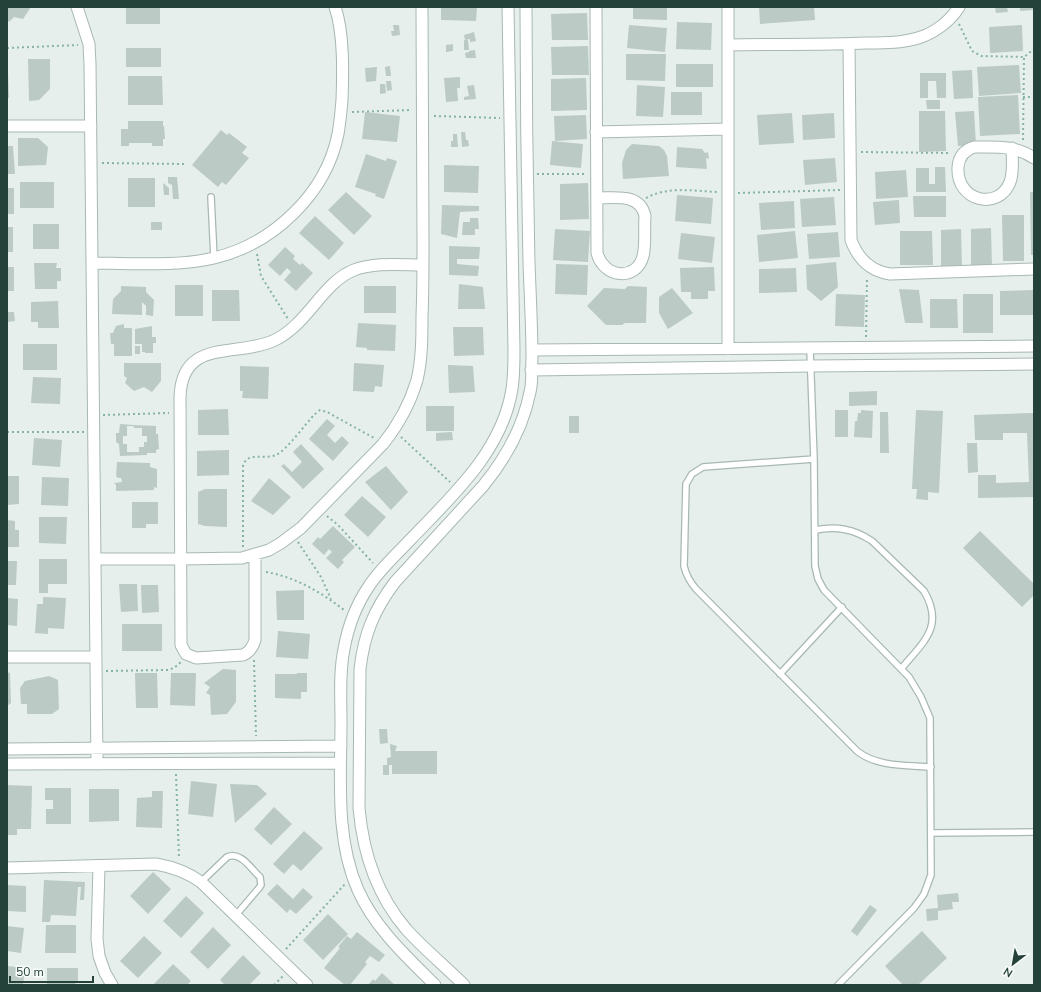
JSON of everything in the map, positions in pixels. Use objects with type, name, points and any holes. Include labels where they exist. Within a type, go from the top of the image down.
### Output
[{"type":"street","points":[[76,7],[89,44],[97,764]]},
{"type":"street","points":[[92,263],[174,263],[194,262],[214,258],[235,252],[255,243],[290,217],[305,201],[319,181],[330,158],[338,135],[341,113],[342,59],[340,34],[335,7]]},
{"type":"street","points":[[95,559],[242,558],[255,555],[281,543],[293,534],[383,444],[404,414],[417,379],[421,360],[423,265],[422,7]]},
{"type":"street","points":[[435,985],[389,938],[377,922],[358,891],[346,853],[343,836],[340,763],[343,651],[353,616],[360,600],[380,571],[458,489],[483,458],[498,432],[506,412],[512,390],[514,350],[508,7]]},
{"type":"street","points":[[464,985],[407,929],[386,900],[370,867],[360,829],[360,681],[362,650],[367,632],[380,603],[395,582],[484,486],[497,469],[515,438],[526,411],[531,390],[532,350],[526,174],[526,7]]},
{"type":"street","points":[[596,7],[596,198],[597,253],[599,260],[608,271],[622,274],[629,272],[636,268],[643,256],[644,211],[638,203],[629,198],[596,198]]},
{"type":"street","points":[[728,7],[728,350]]},
{"type":"street","points":[[729,45],[902,42],[922,37],[940,27],[957,10]]},
{"type":"street","points":[[850,44],[851,240],[854,250],[860,258],[867,265],[881,272],[890,274],[1034,269]]},
{"type":"street","points":[[7,126],[91,126]]},
{"type":"street","points":[[596,132],[728,129]]},
{"type":"street","points":[[1012,148],[1012,173],[1010,181],[1001,194],[994,198],[986,199],[978,198],[964,190],[960,184],[958,176],[959,160],[961,156],[969,149],[974,147],[1012,148],[1034,158]]},
{"type":"street","points":[[512,233],[528,233]]},
{"type":"street","points":[[255,555],[254,645],[248,653],[243,655],[196,658],[186,654],[181,645],[180,385],[184,375],[196,360],[204,355],[263,344],[284,335],[294,328],[335,283],[353,271],[366,266],[423,265]]},
{"type":"street","points":[[532,350],[728,350],[1034,346]]},
{"type":"street","points":[[531,370],[1034,364]]},
{"type":"street","points":[[7,658],[96,657]]},
{"type":"street","points":[[341,682],[360,681]]},
{"type":"street","points":[[7,749],[341,746]]},
{"type":"street","points":[[7,764],[340,763]]},
{"type":"street","points":[[7,868],[156,864],[179,869],[201,882],[307,985]]},
{"type":"street","points":[[99,866],[97,939],[99,956],[105,973],[112,985]]},
{"type":"street","points":[[413,962],[427,949]]},
{"type":"lane","points":[[211,196],[214,258]]},
{"type":"lane","points":[[810,349],[814,459],[815,566],[818,578],[824,590],[901,668],[921,697],[930,718],[931,875],[924,894],[914,908],[838,985]]},
{"type":"lane","points":[[814,459],[702,467],[692,474],[686,484],[684,566],[688,578],[696,589],[856,752],[878,762],[931,767]]},
{"type":"lane","points":[[815,530],[840,528],[855,531],[864,536],[872,541],[924,591],[928,599],[932,615],[930,633],[901,668]]},
{"type":"lane","points":[[780,674],[842,607]]},
{"type":"lane","points":[[931,832],[1034,832]]},
{"type":"lane","points":[[201,882],[227,857],[231,855],[239,856],[262,881],[259,888],[236,915]]},
{"type":"path","points":[[957,10],[969,46],[976,54],[986,57],[1024,57],[1034,49]]},
{"type":"path","points":[[7,48],[89,44]]},
{"type":"path","points":[[1023,152],[1024,57]]},
{"type":"path","points":[[1023,97],[1034,97]]},
{"type":"path","points":[[341,113],[423,113],[509,118]]},
{"type":"path","points":[[850,152],[947,152],[961,156]]},
{"type":"path","points":[[91,163],[186,164]]},
{"type":"path","points":[[526,174],[596,174]]},
{"type":"path","points":[[638,203],[655,193],[664,190],[727,193],[851,189]]},
{"type":"path","points":[[255,243],[261,276],[294,328]]},
{"type":"path","points":[[866,348],[867,265]]},
{"type":"path","points":[[242,558],[243,466],[247,459],[251,457],[269,457],[279,453],[320,410],[327,412],[383,444]]},
{"type":"path","points":[[93,415],[180,413]]},
{"type":"path","points":[[394,430],[458,489]]},
{"type":"path","points":[[7,432],[93,432]]},
{"type":"path","points":[[318,509],[338,525],[380,571]]},
{"type":"path","points":[[293,534],[321,577],[331,600]]},
{"type":"path","points":[[255,570],[295,580],[314,589],[353,616]]},
{"type":"path","points":[[254,645],[256,746]]},
{"type":"path","points":[[96,671],[168,670],[179,664],[186,654]]},
{"type":"path","points":[[176,763],[179,869]]},
{"type":"path","points":[[279,958],[353,876]]},
{"type":"building","points":[[7,7],[31,7],[23,19],[14,17],[9,22],[7,20]]},
{"type":"building","points":[[126,7],[160,7],[160,24],[126,24]]},
{"type":"building","points":[[441,7],[477,7],[476,21],[441,20]]},
{"type":"building","points":[[633,7],[667,7],[667,20],[633,19]]},
{"type":"building","points":[[759,7],[814,7],[815,20],[760,24]]},
{"type":"building","points":[[995,7],[1007,7],[1008,12],[996,13]]},
{"type":"building","points":[[1020,7],[1033,7],[1033,10],[1020,11]]},
{"type":"building","points":[[587,13],[588,40],[552,40],[551,14]]},
{"type":"building","points":[[677,22],[712,23],[711,50],[676,49]]},
{"type":"building","points":[[393,25],[399,25],[400,35],[392,36],[391,31],[394,31]]},
{"type":"building","points":[[629,25],[667,28],[665,52],[627,48]]},
{"type":"building","points":[[1022,25],[1023,51],[990,53],[989,27]]},
{"type":"building","points":[[474,32],[476,41],[470,42],[470,39],[465,40],[464,35]]},
{"type":"building","points":[[464,40],[468,40],[469,50],[464,50]]},
{"type":"building","points":[[453,44],[453,51],[446,52],[446,45]]},
{"type":"building","points":[[588,46],[589,75],[552,75],[551,47]]},
{"type":"building","points":[[126,48],[161,48],[161,67],[126,67]]},
{"type":"building","points":[[475,50],[476,58],[466,58],[465,53]]},
{"type":"building","points":[[626,54],[666,54],[665,81],[626,80]]},
{"type":"building","points":[[28,59],[50,59],[50,89],[39,100],[29,101]]},
{"type":"building","points":[[676,64],[713,64],[713,87],[676,87]]},
{"type":"building","points":[[1019,65],[1021,93],[979,96],[977,67]]},
{"type":"building","points":[[390,66],[391,76],[386,76],[385,67]]},
{"type":"building","points":[[377,67],[376,81],[366,82],[365,68]]},
{"type":"building","points":[[972,70],[973,98],[954,99],[952,71]]},
{"type":"building","points":[[8,72],[9,98],[7,98]]},
{"type":"building","points":[[920,73],[946,73],[946,98],[937,98],[936,81],[928,81],[928,98],[920,98]]},
{"type":"building","points":[[128,76],[162,76],[163,105],[128,105]]},
{"type":"building","points":[[460,77],[460,88],[457,88],[458,101],[446,102],[444,78]]},
{"type":"building","points":[[586,78],[587,110],[551,111],[551,79]]},
{"type":"building","points":[[386,81],[391,81],[392,90],[387,91]]},
{"type":"building","points":[[380,84],[385,84],[386,93],[380,94]]},
{"type":"building","points":[[474,85],[476,99],[464,100],[464,97],[469,96],[467,86]]},
{"type":"building","points":[[637,85],[665,87],[663,117],[636,116]]},
{"type":"building","points":[[671,92],[702,92],[702,115],[671,115]]},
{"type":"building","points":[[1018,95],[1020,134],[980,136],[978,97]]},
{"type":"building","points":[[926,100],[940,100],[940,109],[927,109]]},
{"type":"building","points":[[919,111],[945,111],[946,151],[919,152]]},
{"type":"building","points":[[974,111],[976,145],[958,146],[955,112]]},
{"type":"building","points":[[365,112],[400,116],[397,142],[362,139]]},
{"type":"building","points":[[792,113],[794,143],[759,145],[757,115]]},
{"type":"building","points":[[834,113],[835,138],[803,140],[802,115]]},
{"type":"building","points":[[586,115],[587,139],[555,141],[554,116]]},
{"type":"building","points":[[128,121],[163,121],[165,139],[163,139],[163,146],[152,146],[152,143],[129,143],[129,146],[121,146],[121,129],[128,129]]},
{"type":"building","points":[[221,130],[227,135],[229,133],[247,147],[242,153],[249,158],[226,185],[222,182],[218,187],[192,165]]},
{"type":"building","points":[[461,132],[465,132],[466,140],[468,140],[469,146],[462,147]]},
{"type":"building","points":[[453,134],[457,134],[458,147],[451,147]]},
{"type":"building","points":[[18,138],[38,138],[48,147],[46,165],[18,166]]},
{"type":"building","points":[[552,141],[583,144],[581,168],[550,165]]},
{"type":"building","points":[[632,144],[659,146],[664,150],[667,156],[669,176],[623,179],[622,163],[626,150]]},
{"type":"building","points":[[7,146],[13,146],[15,174],[7,174]]},
{"type":"building","points":[[677,147],[702,149],[705,153],[708,152],[709,159],[706,158],[707,169],[676,167]]},
{"type":"building","points":[[366,154],[386,161],[387,158],[397,161],[384,199],[375,196],[376,194],[355,187]]},
{"type":"building","points":[[835,158],[837,182],[805,185],[803,160]]},
{"type":"building","points":[[444,165],[479,166],[478,193],[444,192]]},
{"type":"building","points":[[935,167],[945,167],[946,192],[916,192],[916,168],[929,168],[929,184],[935,184]]},
{"type":"building","points":[[906,170],[908,197],[876,199],[875,172]]},
{"type":"building","points":[[168,177],[177,177],[179,199],[173,199],[172,185],[168,183]]},
{"type":"building","points":[[128,178],[155,178],[155,207],[128,207]]},
{"type":"building","points":[[20,182],[54,182],[54,208],[20,208]]},
{"type":"building","points":[[163,183],[169,188],[169,195],[164,195]]},
{"type":"building","points":[[588,183],[589,219],[560,220],[560,184]]},
{"type":"building","points":[[7,188],[14,188],[14,214],[7,214]]},
{"type":"building","points":[[346,192],[372,216],[354,235],[328,210]]},
{"type":"building","points":[[1030,192],[1034,192],[1034,255],[1031,255]]},
{"type":"building","points":[[677,195],[713,198],[711,224],[675,221]]},
{"type":"building","points":[[913,196],[946,196],[946,217],[914,217]]},
{"type":"building","points":[[834,197],[836,225],[802,227],[800,199]]},
{"type":"building","points":[[899,200],[900,223],[875,225],[873,202]]},
{"type":"building","points":[[794,201],[795,228],[761,230],[759,203]]},
{"type":"building","points":[[442,205],[479,206],[479,211],[460,212],[457,238],[441,234]]},
{"type":"building","points":[[1002,215],[1024,215],[1024,261],[1003,261]]},
{"type":"building","points":[[315,216],[344,243],[329,260],[299,233]]},
{"type":"building","points":[[470,218],[478,218],[479,229],[475,229],[475,235],[462,235],[463,222],[470,222]]},
{"type":"building","points":[[151,222],[162,222],[162,230],[151,230]]},
{"type":"building","points":[[33,224],[59,224],[59,249],[33,249]]},
{"type":"building","points":[[7,227],[13,227],[13,252],[7,252]]},
{"type":"building","points":[[991,228],[992,266],[971,266],[971,229]]},
{"type":"building","points":[[555,229],[590,231],[588,262],[553,260]]},
{"type":"building","points":[[961,229],[962,267],[941,267],[941,230]]},
{"type":"building","points":[[795,231],[798,258],[759,262],[757,235]]},
{"type":"building","points":[[900,231],[932,231],[933,265],[900,265]]},
{"type":"building","points":[[838,232],[840,257],[809,259],[807,234]]},
{"type":"building","points":[[681,233],[715,237],[712,263],[678,259]]},
{"type":"building","points":[[449,246],[480,247],[479,259],[457,259],[457,264],[479,266],[478,276],[449,275]]},
{"type":"building","points":[[285,247],[295,256],[293,259],[300,265],[302,263],[313,273],[296,291],[284,280],[291,272],[287,268],[280,276],[268,265]]},
{"type":"building","points":[[836,262],[838,287],[821,301],[807,289],[806,265]]},
{"type":"building","points":[[34,263],[57,263],[56,268],[61,268],[61,281],[57,281],[57,289],[35,289]]},
{"type":"building","points":[[556,264],[588,265],[587,295],[555,294]]},
{"type":"building","points":[[7,267],[14,267],[14,291],[7,291]]},
{"type":"building","points":[[714,267],[715,291],[708,291],[708,299],[691,299],[691,292],[681,292],[680,268]]},
{"type":"building","points":[[796,268],[797,292],[759,293],[759,269]]},
{"type":"building","points":[[459,284],[483,287],[485,309],[458,309]]},
{"type":"building","points":[[175,285],[203,285],[203,316],[175,316]]},
{"type":"building","points":[[121,286],[146,287],[146,292],[154,300],[153,316],[146,315],[146,306],[142,302],[142,315],[112,314],[113,299],[121,291]]},
{"type":"building","points":[[364,286],[396,286],[396,313],[364,313]]},
{"type":"building","points":[[628,286],[647,287],[646,323],[606,325],[587,306],[604,288],[625,289]]},
{"type":"building","points":[[672,288],[693,313],[668,329],[659,313],[659,297]]},
{"type":"building","points":[[899,289],[919,290],[923,323],[905,323]]},
{"type":"building","points":[[212,290],[239,290],[240,321],[212,321]]},
{"type":"building","points":[[1034,290],[1034,315],[1000,315],[1000,291]]},
{"type":"building","points":[[836,294],[865,295],[864,327],[835,326]]},
{"type":"building","points":[[963,294],[993,294],[993,333],[963,333]]},
{"type":"building","points":[[930,299],[957,299],[958,328],[930,328]]},
{"type":"building","points":[[58,301],[59,328],[38,328],[38,322],[31,322],[31,302]]},
{"type":"building","points":[[7,312],[14,312],[15,321],[7,322]]},
{"type":"building","points":[[358,323],[396,325],[395,351],[367,350],[367,348],[356,347]]},
{"type":"building","points":[[124,324],[124,328],[132,328],[132,356],[114,356],[114,344],[111,344],[110,333],[113,333],[116,326]]},
{"type":"building","points":[[152,326],[152,337],[156,337],[156,343],[153,343],[153,353],[145,353],[142,352],[142,344],[135,344],[135,329]]},
{"type":"building","points":[[453,327],[483,327],[484,355],[454,356]]},
{"type":"building","points":[[23,344],[57,344],[57,370],[23,370]]},
{"type":"building","points":[[135,346],[140,346],[140,354],[135,354]]},
{"type":"building","points":[[124,363],[161,363],[161,381],[152,392],[144,387],[134,391],[125,383],[127,378],[124,376]]},
{"type":"building","points":[[354,363],[384,365],[382,387],[375,386],[374,392],[353,391]]},
{"type":"building","points":[[448,365],[473,366],[475,392],[449,393]]},
{"type":"building","points":[[240,366],[269,367],[268,399],[242,398],[243,391],[240,391]]},
{"type":"building","points":[[33,377],[61,378],[60,404],[31,403]]},
{"type":"building","points":[[877,391],[877,405],[849,406],[849,392]]},
{"type":"building","points":[[426,406],[454,406],[454,431],[426,431]]},
{"type":"building","points":[[228,409],[229,435],[198,435],[198,410]]},
{"type":"building","points":[[835,410],[848,410],[848,437],[835,437]]},
{"type":"building","points":[[861,410],[873,411],[872,438],[854,437],[855,421],[857,421],[858,413],[861,413]]},
{"type":"building","points":[[916,410],[943,411],[939,493],[928,492],[928,500],[916,499],[917,489],[912,489]]},
{"type":"building","points":[[880,412],[888,412],[889,453],[880,453]]},
{"type":"building","points":[[1034,413],[1034,497],[978,498],[978,475],[996,475],[996,483],[1029,482],[1027,433],[1003,433],[1003,440],[975,440],[974,415]]},
{"type":"building","points":[[569,416],[579,416],[579,433],[569,433]]},
{"type":"building","points":[[327,419],[335,426],[327,435],[335,443],[342,436],[349,443],[333,461],[309,439]]},
{"type":"building","points":[[120,424],[156,426],[159,449],[156,450],[156,453],[147,453],[147,455],[120,456],[119,444],[116,442],[116,433],[119,433]],"holes":[[[133,425],[134,428],[142,428],[142,436],[147,436],[147,442],[144,442],[144,447],[139,447],[139,452],[127,452],[127,444],[123,444],[123,436],[127,436],[127,426]]]},
{"type":"building","points":[[452,432],[453,440],[436,441],[436,433]]},
{"type":"building","points":[[34,438],[62,440],[60,467],[32,465]]},
{"type":"building","points":[[967,443],[977,443],[978,472],[968,473]]},
{"type":"building","points":[[301,444],[324,469],[303,489],[281,466],[284,464],[292,472],[302,462],[293,452]]},
{"type":"building","points":[[229,450],[229,475],[197,476],[197,451]]},
{"type":"building","points":[[117,462],[150,463],[150,467],[157,469],[157,488],[154,487],[154,490],[116,491],[116,485],[114,483],[122,482],[121,478],[116,476]]},
{"type":"building","points":[[386,466],[408,492],[391,510],[365,482]]},
{"type":"building","points":[[7,476],[19,476],[19,504],[7,505]]},
{"type":"building","points":[[42,477],[69,478],[68,506],[41,505]]},
{"type":"building","points":[[269,478],[291,497],[273,515],[251,501]]},
{"type":"building","points":[[205,489],[227,489],[227,527],[205,526],[198,524],[198,492]]},
{"type":"building","points":[[362,496],[386,517],[368,537],[344,515]]},
{"type":"building","points":[[132,502],[158,502],[158,524],[146,524],[146,528],[132,528]]},
{"type":"building","points":[[39,517],[67,517],[66,544],[39,543]]},
{"type":"building","points":[[7,520],[15,521],[15,530],[19,530],[19,547],[7,547]]},
{"type":"building","points":[[333,526],[355,547],[342,560],[344,562],[338,569],[326,558],[332,552],[329,549],[324,555],[312,544],[318,537],[320,539]]},
{"type":"building","points":[[980,531],[1034,584],[1034,595],[1022,607],[963,548]]},
{"type":"building","points":[[39,559],[67,559],[67,584],[48,584],[48,593],[39,593]]},
{"type":"building","points":[[7,561],[17,561],[16,585],[7,585]]},
{"type":"building","points":[[119,584],[137,584],[138,611],[121,612]]},
{"type":"building","points":[[141,585],[158,585],[159,612],[142,613]]},
{"type":"building","points":[[304,590],[304,620],[277,620],[276,591]]},
{"type":"building","points":[[43,597],[66,598],[64,629],[48,628],[48,634],[35,633],[37,604],[43,604]]},
{"type":"building","points":[[7,598],[18,599],[17,626],[7,625]]},
{"type":"building","points":[[122,624],[162,624],[162,651],[122,651]]},
{"type":"building","points":[[278,631],[310,634],[308,659],[276,657]]},
{"type":"building","points":[[223,669],[236,670],[236,702],[227,714],[211,715],[210,695],[206,693],[210,687],[204,683]]},
{"type":"building","points":[[7,672],[10,673],[11,703],[7,706]]},
{"type":"building","points":[[135,673],[157,673],[158,708],[136,708]]},
{"type":"building","points":[[171,673],[196,673],[195,706],[170,705]]},
{"type":"building","points":[[307,673],[307,692],[301,692],[301,699],[275,698],[275,674]]},
{"type":"building","points":[[49,676],[58,680],[59,709],[52,714],[27,714],[27,704],[21,704],[20,688],[25,681]]},
{"type":"building","points":[[379,729],[387,729],[388,743],[380,744]]},
{"type":"building","points":[[390,744],[397,746],[395,751],[437,751],[437,774],[392,774],[392,765],[387,765],[387,758],[391,757]]},
{"type":"building","points":[[383,765],[389,765],[389,775],[383,775]]},
{"type":"building","points":[[191,781],[217,784],[213,817],[188,814]]},
{"type":"building","points":[[230,784],[257,785],[267,794],[235,823]]},
{"type":"building","points":[[7,785],[32,786],[31,829],[17,829],[17,835],[7,835]]},
{"type":"building","points":[[45,788],[71,788],[71,824],[46,824],[46,809],[53,809],[53,800],[45,800]]},
{"type":"building","points":[[89,789],[119,789],[119,821],[89,822]]},
{"type":"building","points":[[152,791],[163,791],[162,828],[136,827],[137,798],[152,797]]},
{"type":"building","points":[[274,807],[292,824],[271,845],[254,829]]},
{"type":"building","points":[[304,831],[323,848],[301,871],[293,864],[284,874],[273,864]]},
{"type":"building","points":[[153,872],[171,889],[148,914],[130,896]]},
{"type":"building","points":[[44,880],[85,882],[84,900],[80,900],[81,887],[78,887],[76,916],[51,915],[50,922],[42,922]]},
{"type":"building","points":[[277,884],[293,899],[303,888],[313,897],[296,914],[290,909],[287,913],[267,894]]},
{"type":"building","points":[[7,885],[26,886],[26,912],[7,911]]},
{"type":"building","points":[[958,893],[959,902],[952,902],[953,909],[938,911],[938,920],[927,921],[926,909],[938,908],[937,895]]},
{"type":"building","points":[[186,896],[204,913],[181,938],[163,921]]},
{"type":"building","points":[[870,905],[877,910],[857,936],[851,931]]},
{"type":"building","points":[[328,914],[348,934],[323,960],[303,940]]},
{"type":"building","points":[[46,925],[76,925],[76,953],[45,953]]},
{"type":"building","points":[[7,926],[24,928],[21,953],[7,951]]},
{"type":"building","points":[[213,927],[231,945],[208,969],[190,952]]},
{"type":"building","points":[[922,931],[947,958],[918,985],[903,985],[885,966]]},
{"type":"building","points":[[357,932],[385,955],[379,962],[370,956],[365,962],[367,964],[350,985],[345,985],[324,968],[340,948],[338,947],[347,936],[351,939]]},
{"type":"building","points":[[144,936],[162,953],[138,978],[120,961]]},
{"type":"building","points":[[243,955],[261,973],[249,985],[225,985],[220,980]]},
{"type":"building","points":[[173,964],[191,981],[187,985],[153,985]]},
{"type":"building","points":[[7,966],[25,968],[23,985],[7,985]]},
{"type":"building","points":[[47,968],[78,968],[78,981],[74,985],[47,985]]},
{"type":"building","points":[[382,973],[395,985],[368,985],[373,979],[375,981]]}]
